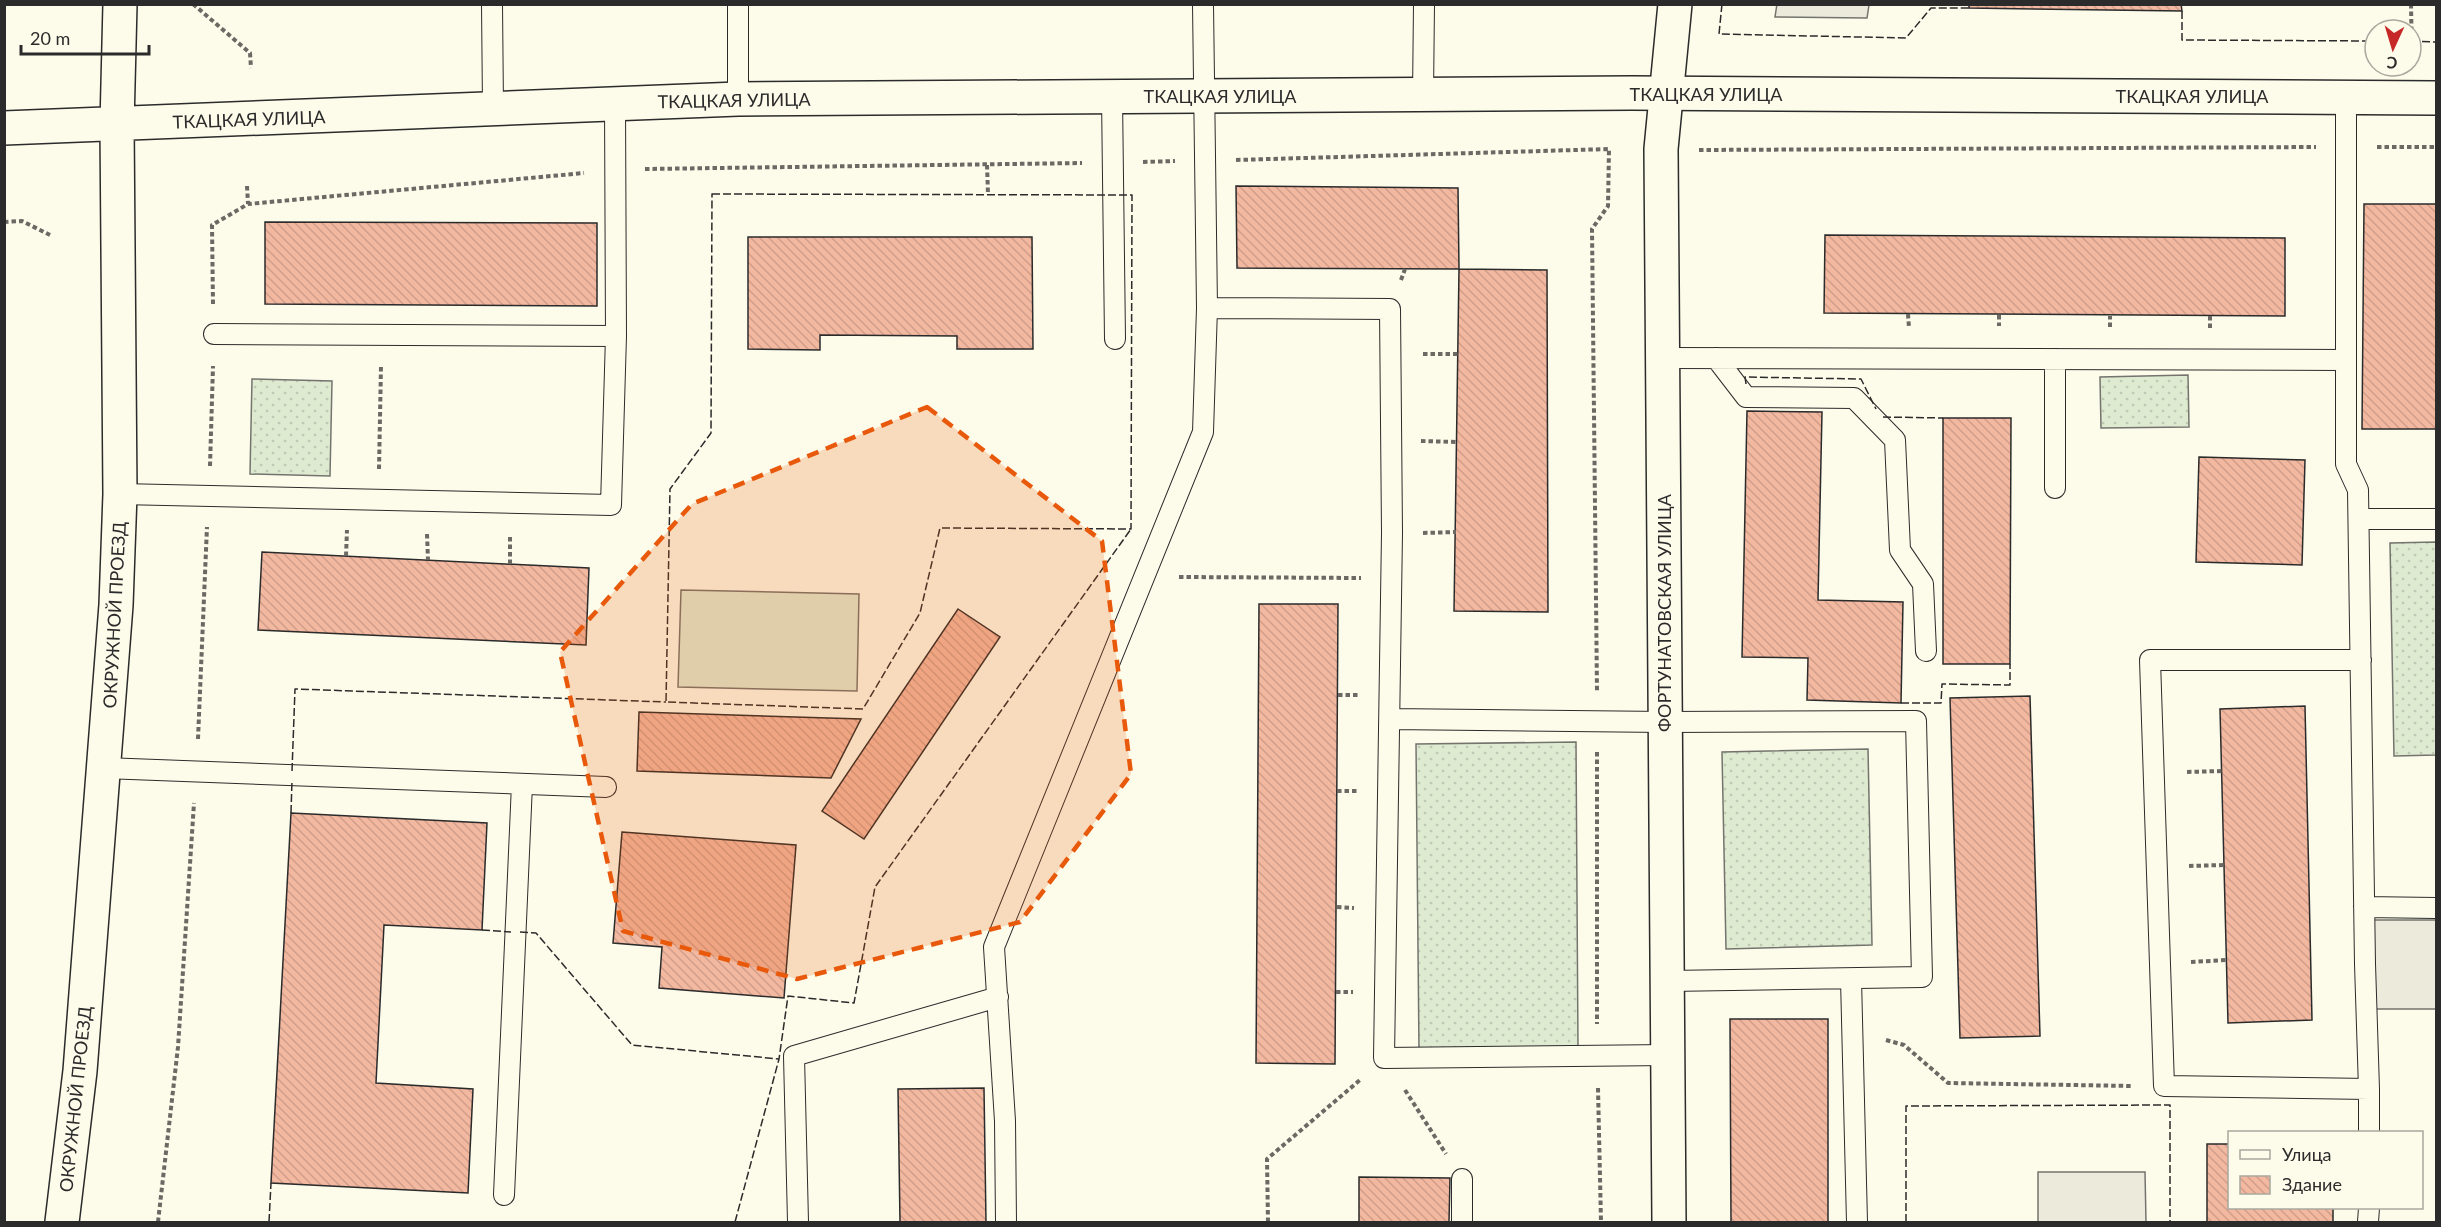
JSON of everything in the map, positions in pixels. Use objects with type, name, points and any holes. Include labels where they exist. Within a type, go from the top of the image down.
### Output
[{"type":"street","name":"ОКРУЖНОЙ ПРОЕЗД","points":[[62,1222],[80,1071],[116,605],[120,494],[117,124],[120,4]]},
{"type":"street","name":"ФОРТУНАТОВСКАЯ УЛИЦА","points":[[1669,1222],[1661,149],[1675,4]]},
{"type":"street","name":"ТКАЦКАЯ УЛИЦА","points":[[4,128],[738,99],[1666,94],[2425,98]]},
{"type":"lane","points":[[492,4],[493,108]]},
{"type":"lane","points":[[738,4],[738,99]]},
{"type":"lane","points":[[1006,1222],[1005,1121],[994,947],[1203,432],[1206,308],[1203,4]]},
{"type":"lane","points":[[1423,95],[1424,4]]},
{"type":"lane","points":[[1112,97],[1115,339]]},
{"type":"lane","points":[[2346,97],[2346,464],[2358,490],[2369,1131]]},
{"type":"lane","points":[[120,494],[611,505],[616,336],[615,103]]},
{"type":"lane","points":[[1206,308],[1390,309],[1392,578],[1384,1058],[1669,1055]]},
{"type":"lane","points":[[214,334],[616,336]]},
{"type":"lane","points":[[1663,358],[2346,360]]},
{"type":"lane","points":[[1716,358],[1746,397],[1854,398],[1895,440],[1900,550],[1923,584],[1926,651]]},
{"type":"lane","points":[[2055,359],[2055,488]]},
{"type":"lane","points":[[2359,519],[2436,519]]},
{"type":"lane","points":[[2361,660],[2150,660],[2164,1086],[2370,1089]]},
{"type":"lane","points":[[1390,719],[1665,722],[1916,721],[1922,977],[1669,981]]},
{"type":"lane","points":[[104,768],[606,787]]},
{"type":"lane","points":[[504,1195],[522,784]]},
{"type":"lane","points":[[2364,907],[2436,908]]},
{"type":"lane","points":[[1851,979],[1857,1222]]},
{"type":"lane","points":[[798,1222],[794,1056],[998,997]]},
{"type":"lane","points":[[1462,1179],[1462,1222]]},
{"type":"path","points":[[193,4],[249,53],[250,68]]},
{"type":"path","points":[[2411,4],[2425,98]]},
{"type":"path","points":[[1697,150],[2436,147]]},
{"type":"path","points":[[158,1222],[178,1047],[196,770],[214,334],[212,225],[248,204],[615,170],[1113,163],[1609,149],[1608,206],[1592,229],[1597,721],[1597,1055],[1601,1222]]},
{"type":"path","points":[[987,165],[988,195]]},
{"type":"path","points":[[248,186],[248,204]]},
{"type":"path","points":[[4,222],[22,221],[50,235]]},
{"type":"path","points":[[379,500],[382,335]]},
{"type":"path","points":[[1144,577],[1392,578]]},
{"type":"path","points":[[1852,1030],[1904,1045],[1948,1083],[2164,1086]]},
{"type":"path","points":[[1268,1222],[1267,1159],[1384,1058],[1462,1179]]},
{"type":"highlighted area","points":[[927,407],[1102,541],[1131,774],[1020,922],[797,979],[623,931],[560,652],[692,504]]},
{"type":"green space","points":[[2188,375],[2189,427],[2101,428],[2100,377]]},
{"type":"green space","points":[[252,379],[332,381],[330,476],[250,474]]},
{"type":"green space","points":[[2436,542],[2436,755],[2394,756],[2390,543]]},
{"type":"green space","points":[[681,590],[859,594],[857,691],[678,687]]},
{"type":"green space","points":[[1576,742],[1578,1050],[1419,1051],[1416,744]]},
{"type":"green space","points":[[1868,749],[1872,945],[1726,949],[1722,752]]},
{"type":"shaded area","points":[[1777,4],[1869,5],[1867,18],[1775,17]]},
{"type":"shaded area","points":[[2373,920],[2436,920],[2436,1009],[2373,1009]]},
{"type":"shaded area","points":[[2038,1172],[2145,1172],[2146,1222],[2038,1222]]},
{"type":"building","points":[[1969,4],[2181,4],[2182,11],[1969,8]]},
{"type":"building","points":[[1236,186],[1458,188],[1459,269],[1237,268]]},
{"type":"building","points":[[2364,204],[2436,204],[2436,429],[2362,429]]},
{"type":"building","points":[[265,222],[597,223],[597,306],[265,304]]},
{"type":"building","points":[[1825,235],[2285,238],[2285,316],[1824,313]]},
{"type":"building","points":[[748,237],[1032,237],[1033,349],[957,349],[957,336],[820,335],[820,350],[748,349]]},
{"type":"building","points":[[1459,269],[1547,270],[1548,612],[1454,611]]},
{"type":"building","points":[[1747,411],[1822,412],[1818,600],[1903,602],[1901,703],[1807,700],[1808,658],[1742,657]]},
{"type":"building","points":[[1943,418],[2011,418],[2010,664],[1943,664]]},
{"type":"building","points":[[2199,457],[2305,460],[2302,565],[2196,562]]},
{"type":"building","points":[[262,552],[589,568],[586,645],[258,630]]},
{"type":"building","points":[[1259,604],[1338,604],[1335,1064],[1256,1063]]},
{"type":"building","points":[[958,609],[1000,637],[864,839],[822,811]]},
{"type":"building","points":[[2030,696],[2040,1036],[1960,1038],[1950,698]]},
{"type":"building","points":[[2305,706],[2312,1020],[2228,1023],[2220,709]]},
{"type":"building","points":[[639,712],[861,719],[831,778],[637,771]]},
{"type":"building","points":[[291,813],[487,823],[482,930],[384,925],[376,1083],[473,1089],[468,1193],[271,1183]]},
{"type":"building","points":[[622,832],[796,845],[784,998],[659,988],[662,947],[613,943]]},
{"type":"building","points":[[1730,1019],[1828,1019],[1828,1222],[1731,1222]]},
{"type":"building","points":[[984,1088],[986,1222],[900,1222],[898,1089]]},
{"type":"building","points":[[2207,1144],[2228,1144],[2228,1209],[2333,1209],[2333,1222],[2207,1222]]},
{"type":"building","points":[[1359,1177],[1450,1178],[1449,1222],[1359,1222]]},
{"type":"fence","points":[[1722,4],[1719,34],[1906,38],[1931,8],[1969,8]]},
{"type":"fence","points":[[2182,11],[2182,40],[2363,41]]},
{"type":"fence","points":[[2423,41],[2436,42]]},
{"type":"fence","points":[[712,194],[1132,195],[1131,529],[940,528],[920,613],[863,709],[666,702],[670,489],[711,433],[712,194]]},
{"type":"fence","points":[[1746,384],[1745,377],[1861,379],[1876,409]]},
{"type":"fence","points":[[1883,417],[1943,418]]},
{"type":"fence","points":[[735,1222],[779,1059],[788,996],[854,1003],[875,887],[1131,529]]},
{"type":"fence","points":[[1901,703],[1941,703],[1942,684],[2010,685],[2010,664]]},
{"type":"fence","points":[[292,771],[295,689],[666,702]]},
{"type":"fence","points":[[291,813],[292,780]]},
{"type":"fence","points":[[482,930],[511,932]]},
{"type":"fence","points":[[520,932],[536,933],[632,1045],[779,1059]]},
{"type":"fence","points":[[1906,1222],[1906,1106],[2170,1105],[2170,1222]]},
{"type":"fence","points":[[269,1222],[271,1183]]}]
